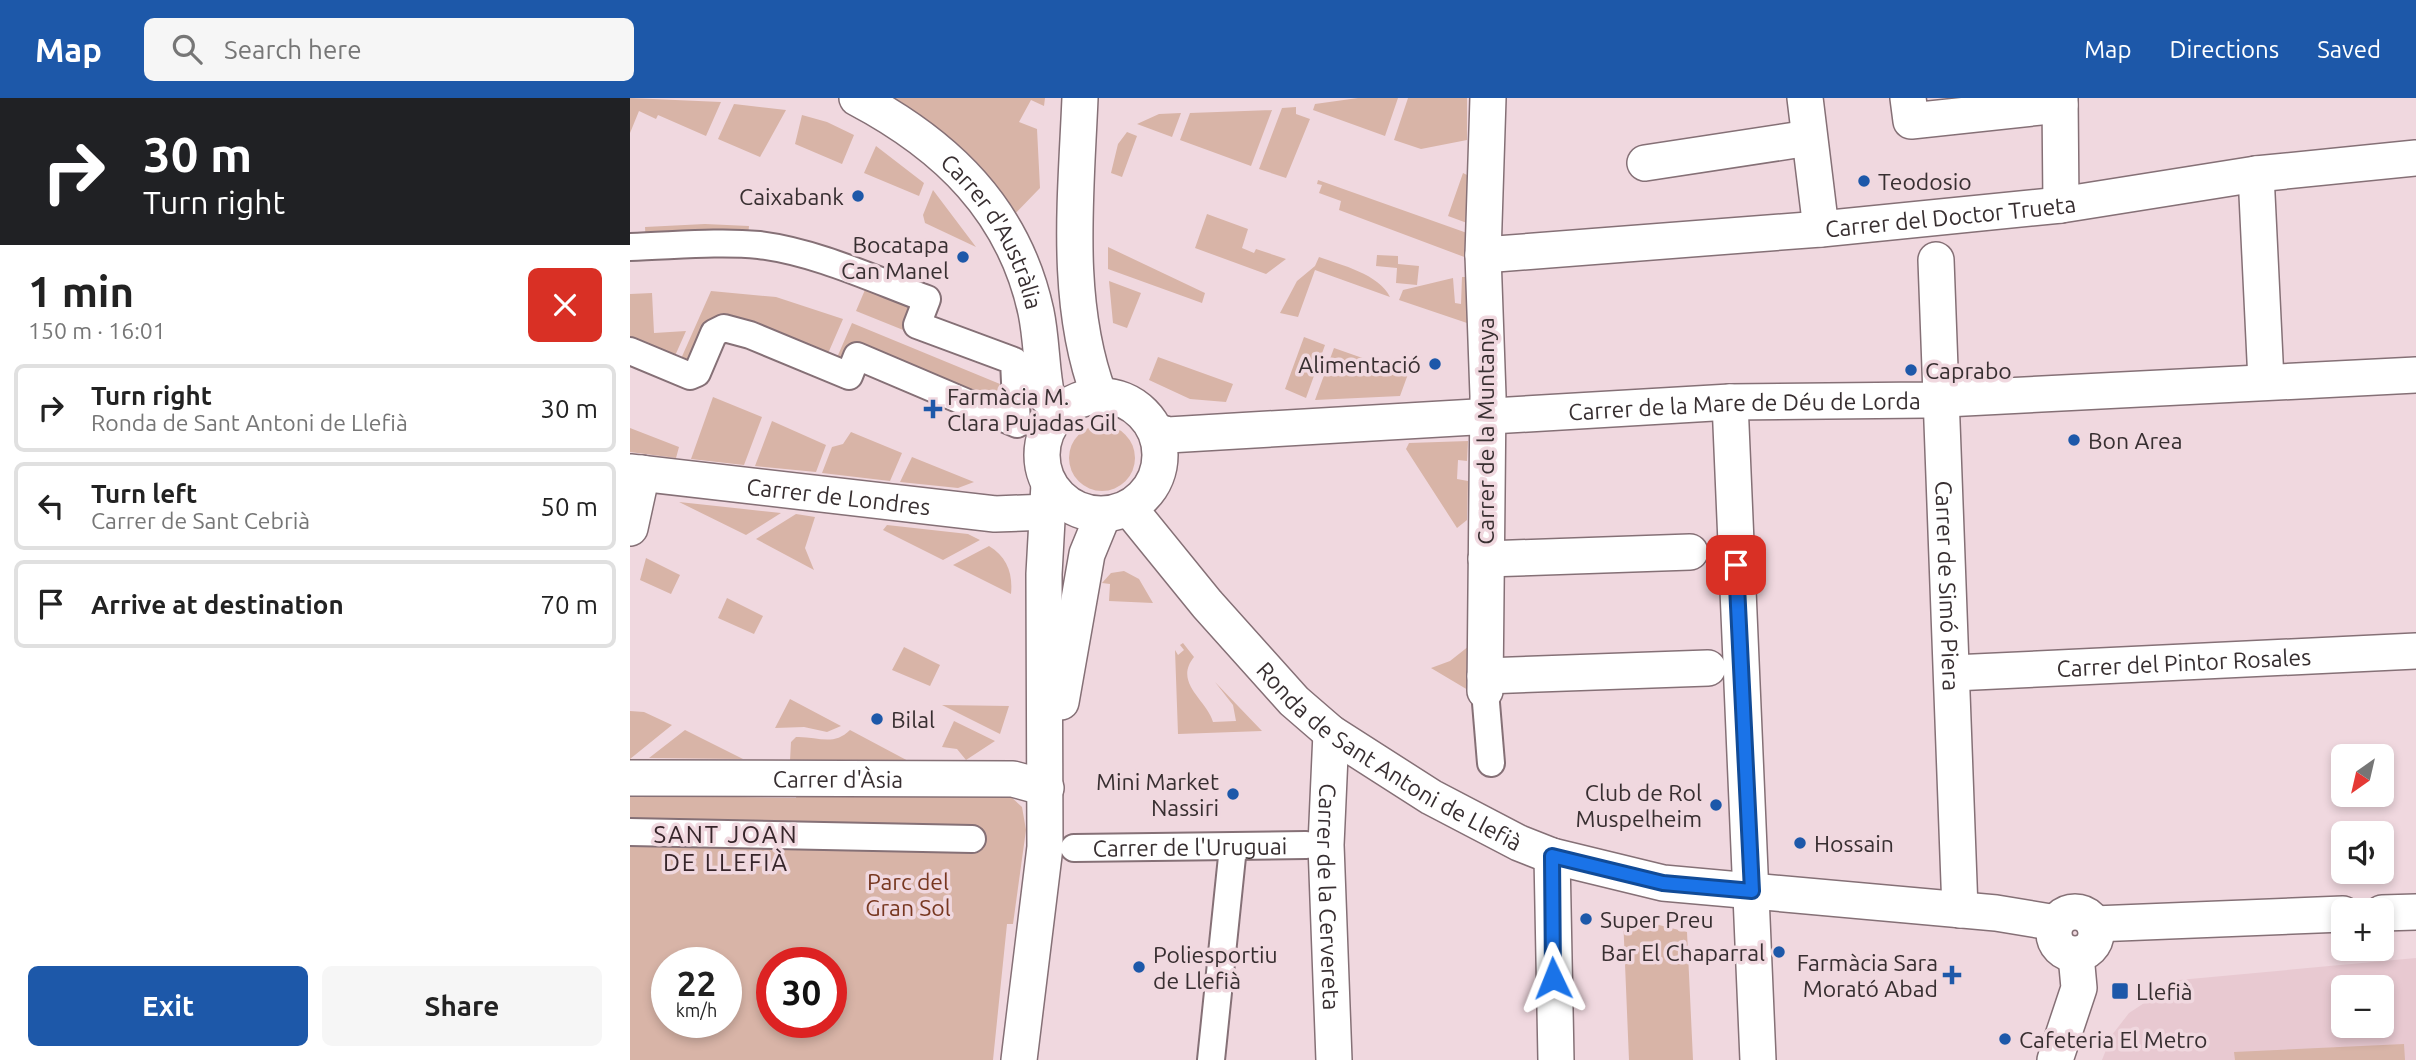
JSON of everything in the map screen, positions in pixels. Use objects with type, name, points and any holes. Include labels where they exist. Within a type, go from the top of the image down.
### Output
[{"type":"street","name":"Carrer d'Austràlia","points":[[857,98],[902,122],[943,153],[971,183],[996,216],[1016,251],[1031,291],[1047,397],[1063,408]]},
{"type":"street","points":[[1080,98],[1077,290],[1087,364],[1099,395]]},
{"type":"street","name":"Carrer de la Muntanya","points":[[1488,98],[1483,256],[1487,417],[1485,683],[1491,763]]},
{"type":"street","points":[[1805,98],[1821,229]]},
{"type":"street","points":[[1908,98],[1912,121],[2060,102],[2061,205]]},
{"type":"street","points":[[1645,163],[1810,138]]},
{"type":"street","name":"Carrer del Doctor Trueta","points":[[1483,256],[1821,229],[2061,205],[2256,174],[2416,158]]},
{"type":"street","points":[[2256,174],[2266,381]]},
{"type":"street","points":[[630,247],[679,244],[758,245],[842,267],[927,299],[917,325],[1014,361],[1017,424],[857,356],[849,376],[750,335],[724,328],[713,333],[696,373],[690,376],[630,351]]},
{"type":"street","name":"Carrer de Simó Piera","points":[[1936,260],[1960,911]]},
{"type":"street","name":"Carrer de la Mare de Déu de Lorda","points":[[1156,431],[1168,435],[1730,402],[1941,399],[2416,375]]},
{"type":"street","points":[[1019,1060],[1045,847],[1044,574],[1048,498],[1042,444],[1053,418],[1063,408],[1079,399],[1099,395],[1116,397],[1133,404],[1146,416],[1156,431],[1161,448],[1160,466],[1148,490],[1116,511],[1087,554],[1046,788]]},
{"type":"street","points":[[1730,402],[1758,1060]]},
{"type":"street","points":[[630,528],[636,473]]},
{"type":"street","name":"Carrer de Londres","points":[[636,473],[995,514],[1048,498]]},
{"type":"street","points":[[1048,498],[1072,507],[1116,511]]},
{"type":"street","name":"Ronda de Sant Antoni de Llefià","points":[[1116,511],[1207,604],[1294,701],[1331,733],[1454,811],[1552,856],[1663,883],[1996,913],[2056,923]]},
{"type":"street","points":[[1486,559],[1690,552]]},
{"type":"street","name":"Carrer del Pintor Rosales","points":[[1953,673],[2416,651]]},
{"type":"street","points":[[1485,683],[1708,668]]},
{"type":"street","name":"Carrer de la Cervereta","points":[[1331,733],[1326,845],[1334,1060]]},
{"type":"street","name":"Carrer d'Àsia","points":[[630,778],[1013,779],[1046,788]]},
{"type":"street","points":[[630,832],[972,839]]},
{"type":"street","name":"Carrer de l'Uruguai","points":[[1074,848],[1306,845]]},
{"type":"street","points":[[1211,1060],[1233,847]]},
{"type":"street","points":[[1552,856],[1556,1060]]},
{"type":"street","points":[[2074,912],[2086,915],[2094,924],[2094,943],[2085,952],[2076,955],[2066,953],[2056,945],[2053,932],[2056,923],[2064,914],[2074,912]]},
{"type":"street","points":[[2394,913],[2416,912]]},
{"type":"street","points":[[2094,924],[2331,914]]},
{"type":"street","points":[[2055,1060],[2079,988],[2076,955]]},
{"type":"shaded area","points":[[2416,958],[2416,1060],[2102,1060],[2112,1035],[2129,1013],[2179,980]]},
{"type":"green space","points":[[630,98],[721,102],[706,136],[658,115],[656,119],[639,111],[630,133]]},
{"type":"green space","points":[[873,98],[1045,98],[1044,106],[1031,100],[1019,122],[1037,129],[1040,188],[1009,220]]},
{"type":"green space","points":[[1358,98],[1398,98],[1385,136],[1313,110],[1315,104]]},
{"type":"green space","points":[[1408,98],[1467,98],[1467,140],[1421,149],[1394,140]]},
{"type":"green space","points":[[734,104],[786,110],[760,157],[718,139]]},
{"type":"green space","points":[[1296,107],[1296,114],[1310,119],[1286,178],[1259,169],[1282,108]]},
{"type":"green space","points":[[1272,110],[1251,166],[1180,140],[1190,113]]},
{"type":"green space","points":[[1181,113],[1172,137],[1137,124],[1159,114]]},
{"type":"green space","points":[[802,115],[827,122],[854,135],[842,164],[795,144]]},
{"type":"green space","points":[[1127,132],[1137,136],[1122,177],[1111,173],[1118,144]]},
{"type":"green space","points":[[876,146],[924,183],[919,196],[864,173]]},
{"type":"green space","points":[[1463,173],[1467,175],[1467,223],[1448,216]]},
{"type":"green space","points":[[1318,180],[1467,233],[1467,258],[1339,210],[1341,201],[1319,193],[1322,185],[1317,184]]},
{"type":"green space","points":[[933,190],[976,247],[925,223],[923,215]]},
{"type":"green space","points":[[1207,214],[1248,229],[1242,248],[1254,253],[1256,249],[1286,259],[1266,274],[1195,248]]},
{"type":"green space","points":[[705,224],[749,226],[747,245],[646,245],[645,227]]},
{"type":"green space","points":[[1108,247],[1205,293],[1202,303],[1108,269]]},
{"type":"green space","points":[[1377,255],[1398,256],[1398,264],[1419,266],[1417,285],[1396,283],[1397,268],[1376,266]]},
{"type":"green space","points":[[1319,257],[1369,276],[1385,289],[1390,297],[1315,270],[1298,317],[1280,313],[1297,281],[1315,266]]},
{"type":"green space","points":[[1462,277],[1467,277],[1467,323],[1399,300],[1403,290],[1453,278],[1455,303],[1461,304]]},
{"type":"green space","points":[[870,278],[927,299],[917,325],[1015,375],[856,311]]},
{"type":"green space","points":[[1109,281],[1141,293],[1127,328],[1113,323]]},
{"type":"green space","points":[[711,291],[776,297],[843,319],[823,365],[724,328],[697,373],[676,370]]},
{"type":"green space","points":[[652,293],[654,333],[686,331],[670,367],[630,351],[630,294]]},
{"type":"green space","points":[[852,323],[1000,384],[988,411],[857,356],[832,369]]},
{"type":"green space","points":[[1304,337],[1325,345],[1306,398],[1285,389]]},
{"type":"green space","points":[[1334,348],[1408,374],[1400,396],[1315,400]]},
{"type":"green space","points":[[1158,357],[1233,384],[1226,402],[1190,399],[1149,380]]},
{"type":"green space","points":[[713,397],[762,417],[744,465],[691,459]]},
{"type":"green space","points":[[772,421],[826,445],[816,472],[755,466]]},
{"type":"green space","points":[[1102,425],[1125,435],[1135,458],[1125,481],[1102,491],[1079,481],[1069,458],[1079,435]]},
{"type":"green space","points":[[630,428],[679,447],[676,458],[630,452]]},
{"type":"green space","points":[[851,432],[902,453],[890,481],[822,473],[832,447],[843,444]]},
{"type":"green space","points":[[1468,441],[1467,461],[1458,460],[1457,479],[1468,481],[1467,520],[1457,528],[1406,449],[1409,443]]},
{"type":"green space","points":[[912,457],[974,482],[958,488],[900,482]]},
{"type":"green space","points":[[679,502],[781,513],[746,535]]},
{"type":"green space","points":[[796,514],[815,517],[805,548],[814,570],[756,539]]},
{"type":"green space","points":[[887,525],[968,534],[980,540],[943,560],[883,530]]},
{"type":"green space","points":[[989,546],[1008,566],[1011,594],[953,565]]},
{"type":"green space","points":[[646,558],[680,575],[671,594],[640,580]]},
{"type":"green space","points":[[1124,571],[1139,579],[1153,603],[1109,601],[1110,584],[1102,583],[1111,573]]},
{"type":"green space","points":[[727,598],[763,616],[754,634],[718,618]]},
{"type":"green space","points":[[1183,643],[1194,657],[1187,675],[1189,683],[1213,722],[1236,721],[1233,705],[1215,682],[1262,731],[1178,734],[1175,650],[1178,655],[1184,650],[1180,645]]},
{"type":"green space","points":[[1469,646],[1468,690],[1431,668],[1450,661]]},
{"type":"green space","points":[[904,647],[940,665],[930,686],[892,670]]},
{"type":"green space","points":[[790,699],[841,726],[827,732],[804,727],[775,728]]},
{"type":"green space","points":[[942,705],[1009,706],[1000,734]]},
{"type":"green space","points":[[630,711],[644,712],[672,725],[630,759]]},
{"type":"green space","points":[[954,721],[995,741],[966,760],[957,749],[942,747]]},
{"type":"green space","points":[[685,730],[743,759],[649,758]]},
{"type":"green space","points":[[850,730],[912,763],[790,761],[791,742],[796,737],[824,740],[837,738]]},
{"type":"green space","name":"Parc del Gran Sol","points":[[797,790],[1010,796],[1022,807],[1026,830],[1013,924],[1007,924],[993,1060],[630,1060],[630,795],[796,798]]},
{"type":"green space","points":[[1623,916],[1687,932],[1693,1060],[1629,1060]]},
{"type":"green space","points":[[2404,1044],[2405,1060],[2235,1060],[2234,1052]]},
{"type":"place","name":"Teodosio","points":[[1864,181]]},
{"type":"place","name":"Caixabank","points":[[858,196]]},
{"type":"place","name":"Bocatapa Can Manel","points":[[963,257]]},
{"type":"place","name":"Alimentació","points":[[1435,364]]},
{"type":"place","name":"Caprabo","points":[[1911,370]]},
{"type":"place","name":"Farmàcia M. Clara Pujadas Gil","points":[[933,409]]},
{"type":"place","name":"Bon Area","points":[[2074,440]]},
{"type":"place","name":"Bilal","points":[[877,719]]},
{"type":"place","name":"Mini Market Nassiri","points":[[1233,794]]},
{"type":"place","name":"Club de Rol Muspelheim","points":[[1716,805]]},
{"type":"place","name":"Hossain","points":[[1800,843]]},
{"type":"place","name":"Super Preu","points":[[1586,919]]},
{"type":"place","name":"Bar El Chaparral","points":[[1779,952]]},
{"type":"place","name":"Poliesportiu de Llefià","points":[[1139,967]]},
{"type":"place","name":"Farmàcia Sara Morató Abad","points":[[1952,975]]},
{"type":"place","name":"Llefià","points":[[2120,991]]},
{"type":"place","name":"Cafeteria El Metro","points":[[2005,1039]]},
{"type":"district","name":"SANT JOAN DE LLEFIÀ","points":[[726,848]]},
{"type":"route","points":[[1553,978],[1550,887],[1552,856],[1663,883],[1752,891],[1736,565]]}]
